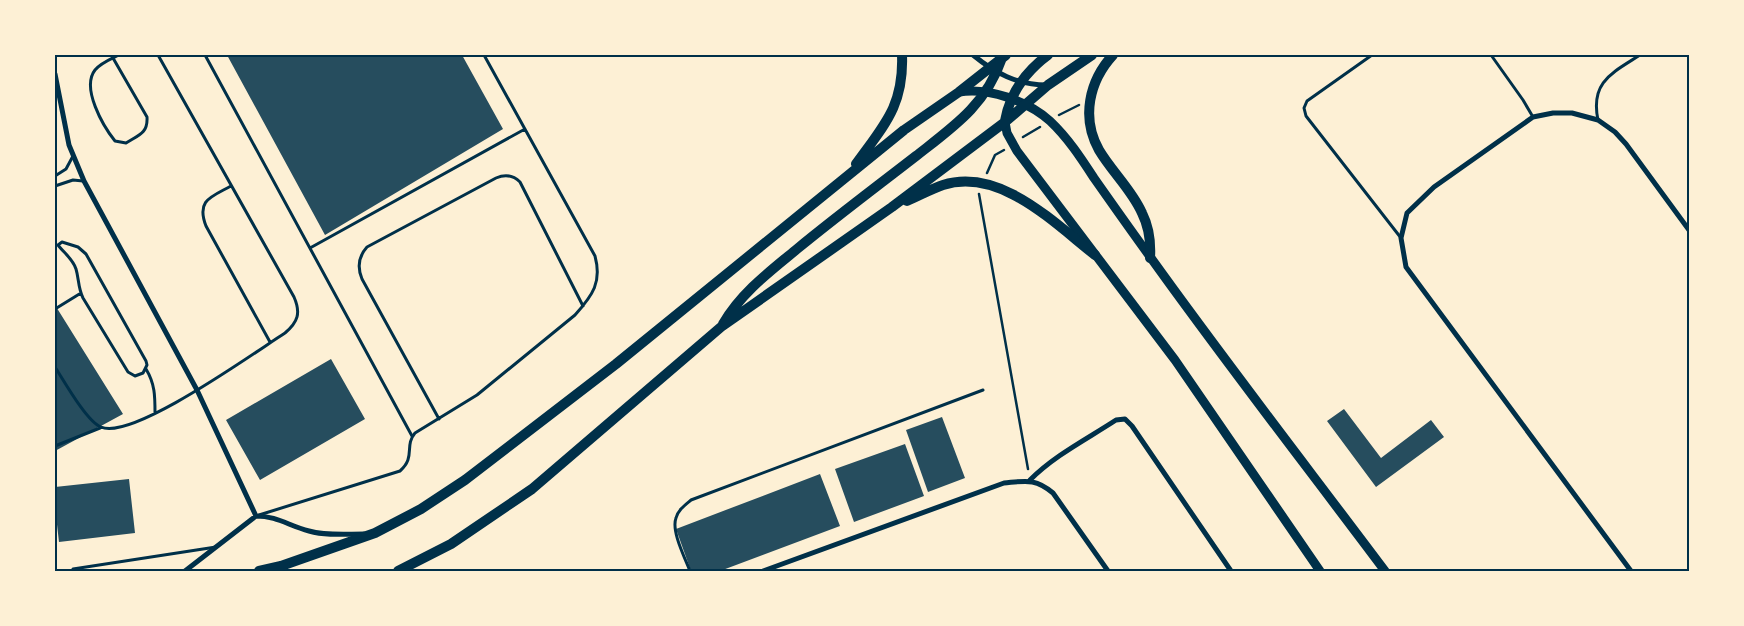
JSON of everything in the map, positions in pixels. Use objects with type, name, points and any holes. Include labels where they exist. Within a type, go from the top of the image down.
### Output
[{"type":"main road","points":[[848,176],[890,116],[900,93],[902,55]]},
{"type":"main road","points":[[1005,122],[1011,99],[1020,82],[1034,66],[1048,55]]},
{"type":"main road","points":[[398,571],[451,544],[532,489],[721,327],[892,207],[1005,122],[1048,85],[1092,55]]},
{"type":"main road","points":[[1113,55],[1094,82],[1089,104],[1091,128],[1100,151],[1138,204],[1143,214],[1149,235],[1150,258]]},
{"type":"main road","points":[[721,327],[741,297],[754,284],[959,122],[986,91],[993,70],[1003,56]]},
{"type":"main road","points":[[259,571],[281,566],[375,533],[421,509],[465,480],[616,364],[904,130],[993,70]]},
{"type":"main road","points":[[892,207],[944,185],[983,184],[1007,191],[1024,200],[1095,255]]},
{"type":"street","points":[[973,55],[993,70],[1020,82],[1048,85]]},
{"type":"street","points":[[55,74],[64,125],[73,156],[84,182],[197,390],[256,516]]},
{"type":"street","points":[[959,92],[972,90],[986,91],[1011,99],[1049,120],[1069,142],[1150,258],[1385,571]]},
{"type":"street","points":[[1631,571],[1406,267],[1401,238],[1407,213],[1434,187],[1533,117],[1553,113],[1572,113],[1598,120],[1615,132],[1626,144],[1689,230]]},
{"type":"street","points":[[1005,122],[1007,133],[1013,144],[1175,360],[1320,571]]},
{"type":"street","points":[[1030,480],[1044,467],[1068,450],[1116,420],[1125,419],[1132,426],[1230,571]]},
{"type":"street","points":[[763,571],[1004,484],[1030,480],[1045,486],[1053,493],[1108,571]]},
{"type":"street","points":[[185,571],[256,516],[271,517],[321,534],[375,533]]},
{"type":"lane","points":[[113,58],[147,117],[148,125],[145,130],[126,143],[115,141],[110,135],[92,99],[90,87],[94,71],[99,66],[118,55]]},
{"type":"lane","points":[[55,367],[92,421],[106,429],[118,428],[155,413],[197,390],[294,325],[298,316],[298,307],[158,55]]},
{"type":"lane","points":[[205,55],[412,436]]},
{"type":"lane","points":[[256,516],[400,470],[408,461],[410,442],[412,436],[418,430],[477,395],[575,315],[596,286],[599,270],[595,256],[484,55]]},
{"type":"lane","points":[[1372,55],[1307,101],[1304,108],[1306,116],[1401,238]]},
{"type":"lane","points":[[1491,55],[1533,117]]},
{"type":"lane","points":[[1598,120],[1595,106],[1597,92],[1604,80],[1640,55]]},
{"type":"lane","points":[[310,248],[526,130]]},
{"type":"lane","points":[[55,176],[66,169],[73,156]]},
{"type":"lane","points":[[439,419],[362,279],[358,266],[359,259],[367,247],[496,178],[511,176],[520,182],[583,306]]},
{"type":"lane","points":[[55,186],[73,180],[84,182]]},
{"type":"lane","points":[[231,186],[206,200],[202,208],[202,217],[270,342]]},
{"type":"lane","points":[[55,240],[76,268],[81,293],[128,372],[135,376],[143,373],[146,369]]},
{"type":"lane","points":[[59,244],[62,242],[73,244],[86,254],[144,357],[147,365],[146,369],[155,389],[155,413]]},
{"type":"lane","points":[[55,310],[81,293]]},
{"type":"lane","points":[[690,571],[675,529],[676,518],[682,507],[691,500],[983,390]]},
{"type":"lane","points":[[55,446],[101,427]]},
{"type":"lane","points":[[73,569],[216,547]]},
{"type":"path","points":[[1030,480],[979,194],[995,155],[1049,120],[1080,104],[1089,104]]},
{"type":"building","points":[[227,55],[462,55],[503,129],[325,235]]},
{"type":"building","points":[[55,305],[123,414],[55,451]]},
{"type":"building","points":[[331,359],[365,419],[260,480],[226,420]]},
{"type":"building","points":[[1344,409],[1381,458],[1431,420],[1444,437],[1376,487],[1327,421]]},
{"type":"building","points":[[942,417],[965,478],[928,492],[906,430]]},
{"type":"building","points":[[905,444],[924,496],[854,522],[835,469]]},
{"type":"building","points":[[820,474],[840,526],[720,571],[691,571],[676,529]]},
{"type":"building","points":[[129,479],[135,533],[59,542],[55,487]]}]
